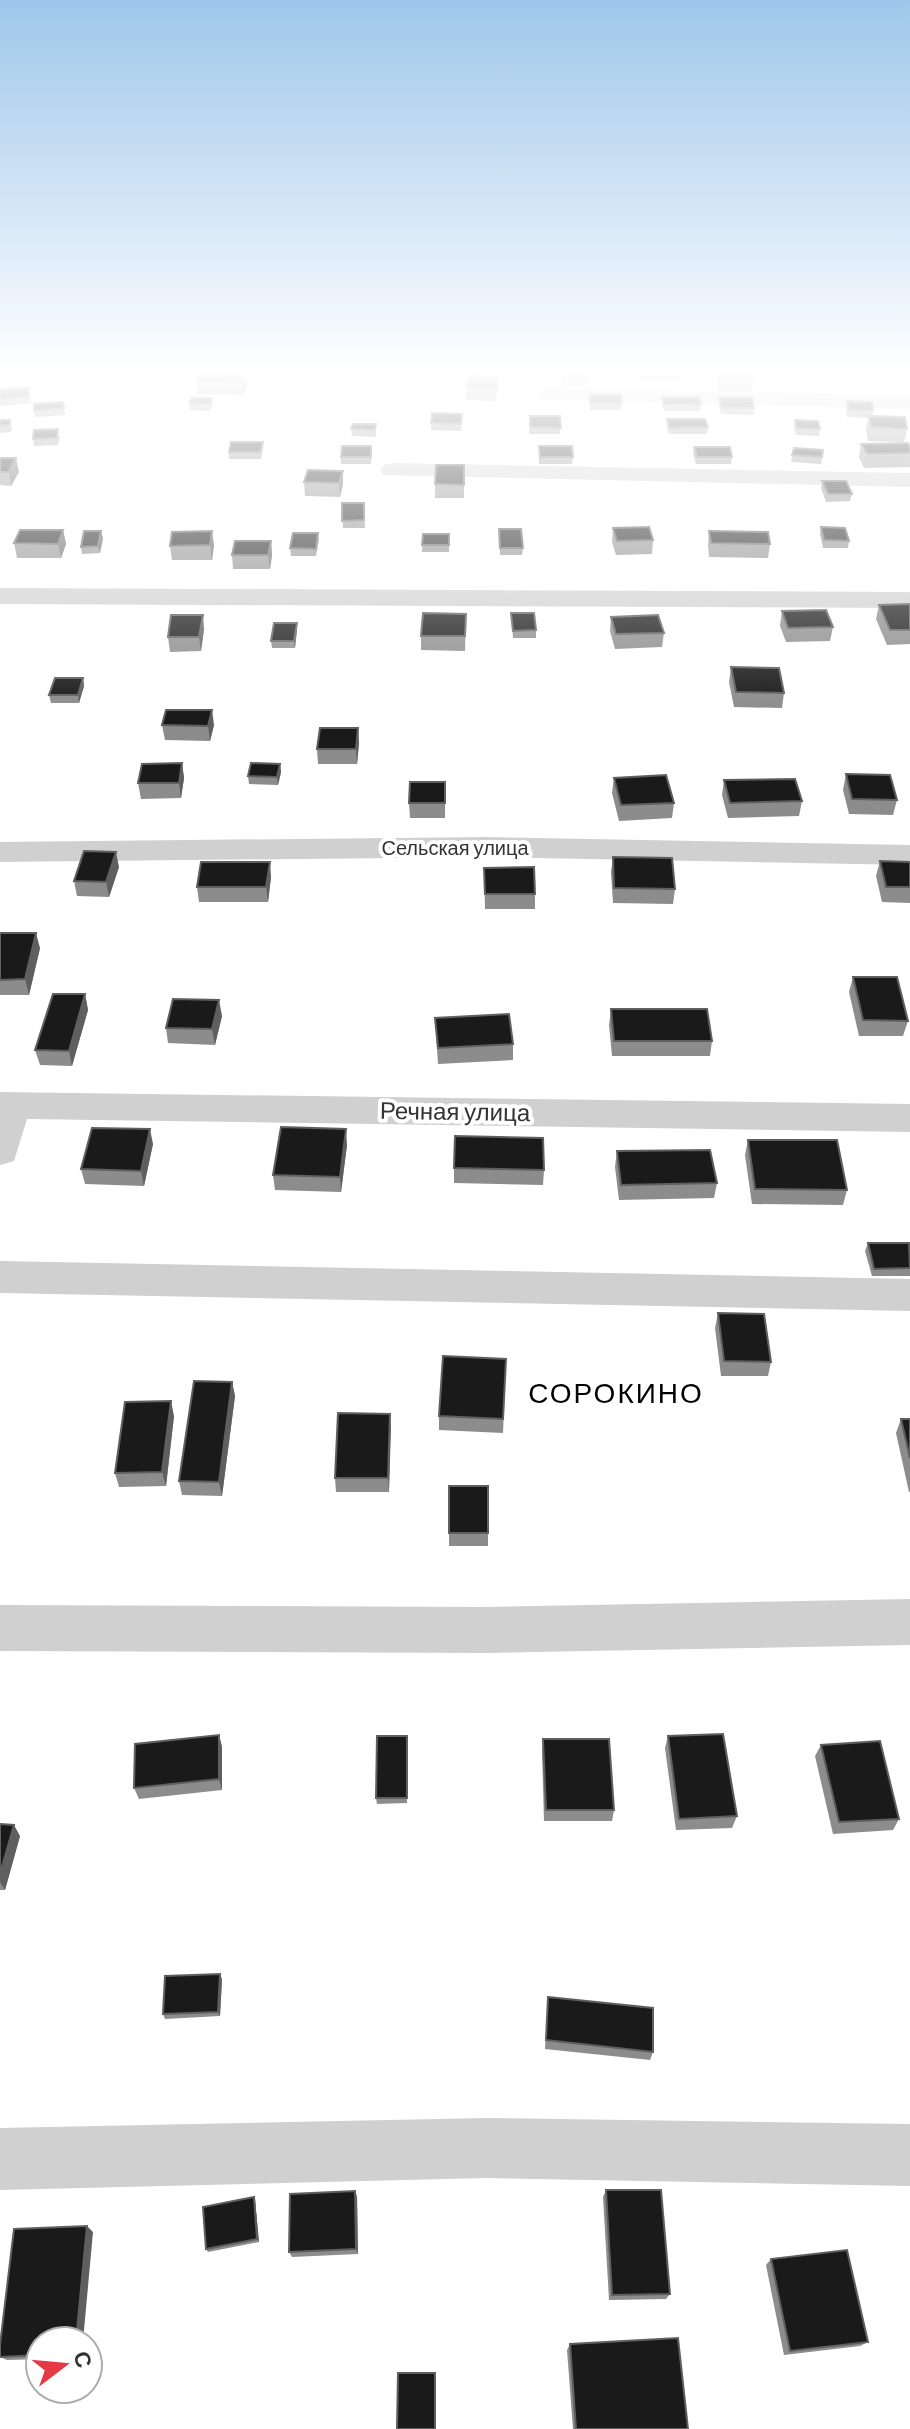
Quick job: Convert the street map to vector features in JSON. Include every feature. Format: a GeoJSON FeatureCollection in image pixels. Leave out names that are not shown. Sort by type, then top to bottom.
{"type":"FeatureCollection","features":[{"type":"Feature","properties":{"kind":"street"},"geometry":{"type":"LineString","coordinates":[[0,596],[910,600]]}},
{"type":"Feature","properties":{"kind":"street","name":"Сельская улица"},"geometry":{"type":"LineString","coordinates":[[0,852],[487,847],[910,855]]}},
{"type":"Feature","properties":{"kind":"street"},"geometry":{"type":"LineString","coordinates":[[0,1151],[6,1105]]}},
{"type":"Feature","properties":{"kind":"street","name":"Речная улица"},"geometry":{"type":"LineString","coordinates":[[6,1105],[910,1118]]}},
{"type":"Feature","properties":{"kind":"street"},"geometry":{"type":"LineString","coordinates":[[0,1277],[910,1295]]}},
{"type":"Feature","properties":{"kind":"street"},"geometry":{"type":"LineString","coordinates":[[0,1628],[486,1630],[910,1622]]}},
{"type":"Feature","properties":{"kind":"street"},"geometry":{"type":"LineString","coordinates":[[0,2159],[486,2148],[910,2155]]}},
{"type":"Feature","properties":{"kind":"building"},"geometry":{"type":"Polygon","coordinates":[[[825,487],[849,487],[852,494],[828,494],[825,487]]]}},
{"type":"Feature","properties":{"kind":"building"},"geometry":{"type":"Polygon","coordinates":[[[342,503],[364,503],[364,520],[342,521],[342,503]]]}},
{"type":"Feature","properties":{"kind":"building"},"geometry":{"type":"Polygon","coordinates":[[[649,527],[653,540],[617,541],[613,528],[649,527]]]}},
{"type":"Feature","properties":{"kind":"building"},"geometry":{"type":"Polygon","coordinates":[[[821,527],[845,528],[849,541],[824,540],[821,527]]]}},
{"type":"Feature","properties":{"kind":"building"},"geometry":{"type":"Polygon","coordinates":[[[499,529],[521,529],[523,548],[500,548],[499,529]]]}},
{"type":"Feature","properties":{"kind":"building"},"geometry":{"type":"Polygon","coordinates":[[[20,530],[63,530],[58,544],[14,543],[20,530]]]}},
{"type":"Feature","properties":{"kind":"building"},"geometry":{"type":"Polygon","coordinates":[[[84,531],[101,531],[98,546],[81,547],[84,531]]]}},
{"type":"Feature","properties":{"kind":"building"},"geometry":{"type":"Polygon","coordinates":[[[212,531],[210,545],[170,546],[172,532],[212,531]]]}},
{"type":"Feature","properties":{"kind":"building"},"geometry":{"type":"Polygon","coordinates":[[[709,531],[768,532],[770,544],[711,543],[709,531]]]}},
{"type":"Feature","properties":{"kind":"building"},"geometry":{"type":"Polygon","coordinates":[[[293,533],[318,533],[316,549],[290,548],[293,533]]]}},
{"type":"Feature","properties":{"kind":"building"},"geometry":{"type":"Polygon","coordinates":[[[423,534],[449,534],[449,545],[422,545],[423,534]]]}},
{"type":"Feature","properties":{"kind":"building"},"geometry":{"type":"Polygon","coordinates":[[[235,541],[271,541],[268,555],[232,555],[235,541]]]}},
{"type":"Feature","properties":{"kind":"building"},"geometry":{"type":"Polygon","coordinates":[[[910,604],[910,630],[890,630],[879,605],[910,604]]]}},
{"type":"Feature","properties":{"kind":"building"},"geometry":{"type":"Polygon","coordinates":[[[826,610],[833,627],[788,628],[782,611],[826,610]]]}},
{"type":"Feature","properties":{"kind":"building"},"geometry":{"type":"Polygon","coordinates":[[[423,613],[466,614],[465,636],[421,636],[423,613]]]}},
{"type":"Feature","properties":{"kind":"building"},"geometry":{"type":"Polygon","coordinates":[[[511,613],[534,613],[536,630],[513,631],[511,613]]]}},
{"type":"Feature","properties":{"kind":"building"},"geometry":{"type":"Polygon","coordinates":[[[171,615],[203,615],[199,637],[168,637],[171,615]]]}},
{"type":"Feature","properties":{"kind":"building"},"geometry":{"type":"Polygon","coordinates":[[[658,615],[664,633],[616,634],[611,617],[658,615]]]}},
{"type":"Feature","properties":{"kind":"building"},"geometry":{"type":"Polygon","coordinates":[[[274,623],[297,623],[294,641],[271,641],[274,623]]]}},
{"type":"Feature","properties":{"kind":"building"},"geometry":{"type":"Polygon","coordinates":[[[731,667],[779,668],[784,693],[736,692],[731,667]]]}},
{"type":"Feature","properties":{"kind":"building"},"geometry":{"type":"Polygon","coordinates":[[[55,678],[83,678],[78,695],[49,695],[55,678]]]}},
{"type":"Feature","properties":{"kind":"building"},"geometry":{"type":"Polygon","coordinates":[[[166,710],[212,710],[208,726],[162,725],[166,710]]]}},
{"type":"Feature","properties":{"kind":"building"},"geometry":{"type":"Polygon","coordinates":[[[320,728],[358,728],[356,749],[317,749],[320,728]]]}},
{"type":"Feature","properties":{"kind":"building"},"geometry":{"type":"Polygon","coordinates":[[[182,763],[179,783],[138,783],[142,764],[182,763]]]}},
{"type":"Feature","properties":{"kind":"building"},"geometry":{"type":"Polygon","coordinates":[[[251,763],[280,764],[277,777],[248,776],[251,763]]]}},
{"type":"Feature","properties":{"kind":"building"},"geometry":{"type":"Polygon","coordinates":[[[846,774],[890,775],[897,800],[852,799],[846,774]]]}},
{"type":"Feature","properties":{"kind":"building"},"geometry":{"type":"Polygon","coordinates":[[[666,775],[674,803],[621,805],[614,778],[666,775]]]}},
{"type":"Feature","properties":{"kind":"building"},"geometry":{"type":"Polygon","coordinates":[[[795,779],[802,801],[730,803],[724,780],[795,779]]]}},
{"type":"Feature","properties":{"kind":"building"},"geometry":{"type":"Polygon","coordinates":[[[410,782],[445,782],[445,803],[409,803],[410,782]]]}},
{"type":"Feature","properties":{"kind":"building"},"geometry":{"type":"Polygon","coordinates":[[[84,851],[116,852],[106,882],[74,881],[84,851]]]}},
{"type":"Feature","properties":{"kind":"building"},"geometry":{"type":"Polygon","coordinates":[[[613,857],[672,858],[675,889],[614,888],[613,857]]]}},
{"type":"Feature","properties":{"kind":"building"},"geometry":{"type":"Polygon","coordinates":[[[880,861],[910,862],[910,887],[886,887],[880,861]]]}},
{"type":"Feature","properties":{"kind":"building"},"geometry":{"type":"Polygon","coordinates":[[[201,862],[270,862],[266,887],[197,887],[201,862]]]}},
{"type":"Feature","properties":{"kind":"building"},"geometry":{"type":"Polygon","coordinates":[[[534,867],[535,894],[485,894],[484,868],[534,867]]]}},
{"type":"Feature","properties":{"kind":"building"},"geometry":{"type":"Polygon","coordinates":[[[0,933],[36,933],[25,979],[0,980],[0,933]]]}},
{"type":"Feature","properties":{"kind":"building"},"geometry":{"type":"Polygon","coordinates":[[[853,977],[897,977],[908,1021],[863,1020],[853,977]]]}},
{"type":"Feature","properties":{"kind":"building"},"geometry":{"type":"Polygon","coordinates":[[[53,994],[85,994],[69,1051],[35,1050],[53,994]]]}},
{"type":"Feature","properties":{"kind":"building"},"geometry":{"type":"Polygon","coordinates":[[[173,999],[219,1000],[212,1029],[166,1028],[173,999]]]}},
{"type":"Feature","properties":{"kind":"building"},"geometry":{"type":"Polygon","coordinates":[[[611,1009],[707,1009],[712,1041],[614,1041],[611,1009]]]}},
{"type":"Feature","properties":{"kind":"building"},"geometry":{"type":"Polygon","coordinates":[[[509,1014],[513,1044],[438,1048],[435,1018],[509,1014]]]}},
{"type":"Feature","properties":{"kind":"building"},"geometry":{"type":"Polygon","coordinates":[[[281,1127],[346,1129],[340,1177],[273,1175],[281,1127]]]}},
{"type":"Feature","properties":{"kind":"building"},"geometry":{"type":"Polygon","coordinates":[[[92,1128],[150,1129],[141,1171],[81,1169],[92,1128]]]}},
{"type":"Feature","properties":{"kind":"building"},"geometry":{"type":"Polygon","coordinates":[[[455,1136],[543,1138],[544,1170],[454,1168],[455,1136]]]}},
{"type":"Feature","properties":{"kind":"building"},"geometry":{"type":"Polygon","coordinates":[[[748,1140],[837,1140],[847,1190],[755,1189],[748,1140]]]}},
{"type":"Feature","properties":{"kind":"building"},"geometry":{"type":"Polygon","coordinates":[[[710,1150],[717,1183],[621,1185],[617,1151],[710,1150]]]}},
{"type":"Feature","properties":{"kind":"building"},"geometry":{"type":"Polygon","coordinates":[[[868,1243],[909,1243],[910,1268],[874,1269],[868,1243]]]}},
{"type":"Feature","properties":{"kind":"building"},"geometry":{"type":"Polygon","coordinates":[[[718,1313],[764,1314],[771,1362],[724,1361],[718,1313]]]}},
{"type":"Feature","properties":{"kind":"building"},"geometry":{"type":"Polygon","coordinates":[[[443,1356],[506,1359],[503,1419],[439,1416],[443,1356]]]}},
{"type":"Feature","properties":{"kind":"building"},"geometry":{"type":"Polygon","coordinates":[[[194,1381],[232,1382],[219,1482],[179,1481],[194,1381]]]}},
{"type":"Feature","properties":{"kind":"building"},"geometry":{"type":"Polygon","coordinates":[[[171,1401],[162,1472],[115,1473],[125,1402],[171,1401]]]}},
{"type":"Feature","properties":{"kind":"building"},"geometry":{"type":"Polygon","coordinates":[[[338,1413],[390,1414],[388,1478],[335,1478],[338,1413]]]}},
{"type":"Feature","properties":{"kind":"building"},"geometry":{"type":"Polygon","coordinates":[[[901,1419],[910,1419],[910,1458],[901,1419]]]}},
{"type":"Feature","properties":{"kind":"building"},"geometry":{"type":"Polygon","coordinates":[[[449,1486],[488,1486],[488,1533],[449,1533],[449,1486]]]}},
{"type":"Feature","properties":{"kind":"building"},"geometry":{"type":"Polygon","coordinates":[[[723,1734],[737,1816],[679,1819],[668,1736],[723,1734]]]}},
{"type":"Feature","properties":{"kind":"building"},"geometry":{"type":"Polygon","coordinates":[[[219,1735],[219,1779],[134,1788],[135,1744],[219,1735]]]}},
{"type":"Feature","properties":{"kind":"building"},"geometry":{"type":"Polygon","coordinates":[[[377,1736],[407,1736],[407,1798],[376,1798],[377,1736]]]}},
{"type":"Feature","properties":{"kind":"building"},"geometry":{"type":"Polygon","coordinates":[[[543,1739],[609,1739],[614,1810],[546,1810],[543,1739]]]}},
{"type":"Feature","properties":{"kind":"building"},"geometry":{"type":"Polygon","coordinates":[[[880,1741],[899,1819],[839,1822],[821,1745],[880,1741]]]}},
{"type":"Feature","properties":{"kind":"building"},"geometry":{"type":"Polygon","coordinates":[[[0,1824],[14,1825],[0,1874],[0,1824]]]}},
{"type":"Feature","properties":{"kind":"building"},"geometry":{"type":"Polygon","coordinates":[[[220,1974],[218,2012],[163,2014],[165,1976],[220,1974]]]}},
{"type":"Feature","properties":{"kind":"building"},"geometry":{"type":"Polygon","coordinates":[[[548,1997],[653,2008],[653,2052],[546,2040],[548,1997]]]}},
{"type":"Feature","properties":{"kind":"building"},"geometry":{"type":"Polygon","coordinates":[[[606,2190],[661,2190],[670,2294],[612,2295],[606,2190]]]}},
{"type":"Feature","properties":{"kind":"building"},"geometry":{"type":"Polygon","coordinates":[[[355,2191],[356,2249],[289,2252],[290,2194],[355,2191]]]}},
{"type":"Feature","properties":{"kind":"building"},"geometry":{"type":"Polygon","coordinates":[[[254,2197],[257,2239],[206,2249],[203,2207],[254,2197]]]}},
{"type":"Feature","properties":{"kind":"building"},"geometry":{"type":"Polygon","coordinates":[[[87,2226],[78,2325],[24,2325],[24,2356],[0,2357],[0,2345],[14,2229],[87,2226]]]}},
{"type":"Feature","properties":{"kind":"building"},"geometry":{"type":"Polygon","coordinates":[[[847,2250],[868,2342],[790,2351],[771,2259],[847,2250]]]}},
{"type":"Feature","properties":{"kind":"building"},"geometry":{"type":"Polygon","coordinates":[[[678,2338],[688,2429],[576,2429],[570,2344],[678,2338]]]}},
{"type":"Feature","properties":{"kind":"building"},"geometry":{"type":"Polygon","coordinates":[[[398,2373],[435,2373],[435,2429],[397,2429],[398,2373]]]}},
{"type":"Feature","properties":{"kind":"district","name":"СОРОКИНО"},"geometry":{"type":"Point","coordinates":[616,1393]}}]}
